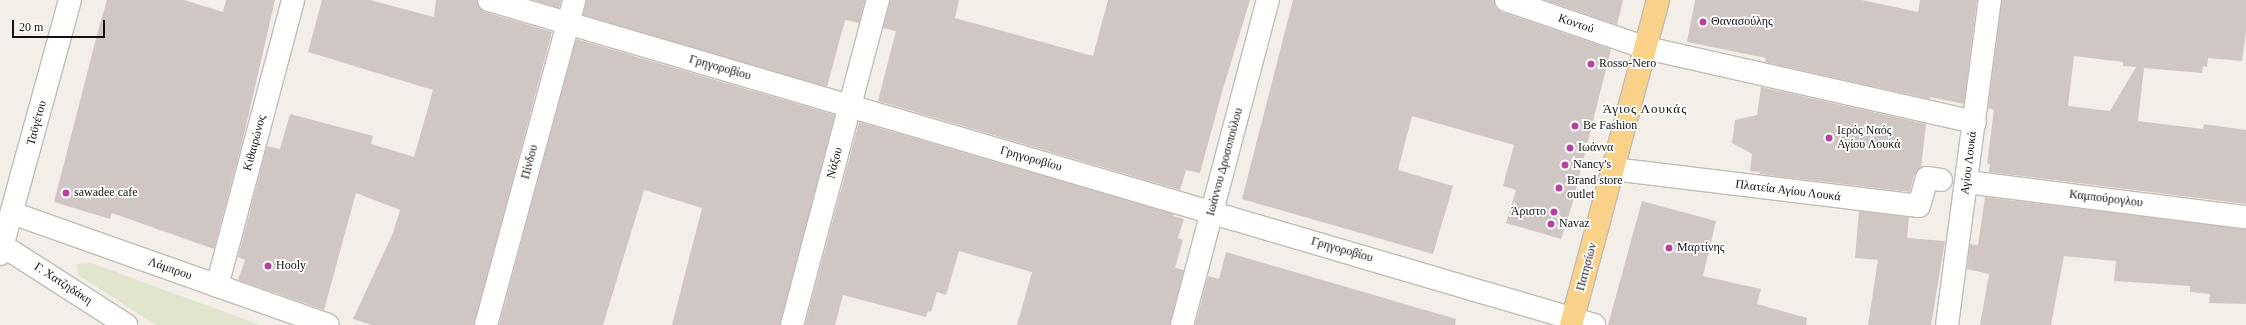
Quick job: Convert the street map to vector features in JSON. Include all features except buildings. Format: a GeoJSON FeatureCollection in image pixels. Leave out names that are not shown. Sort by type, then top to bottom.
{"type":"FeatureCollection","features":[{"type":"Feature","properties":{"kind":"main road","name":"Πατησίων"},"geometry":{"type":"LineString","coordinates":[[1572,322],[1658,0]]}},
{"type":"Feature","properties":{"kind":"street","name":"Ταϋγέτου"},"geometry":{"type":"LineString","coordinates":[[1,248],[12,213],[70,0]]}},
{"type":"Feature","properties":{"kind":"street","name":"Κιθαιρώνος"},"geometry":{"type":"LineString","coordinates":[[217,286],[293,0]]}},
{"type":"Feature","properties":{"kind":"street","name":"Γρηγοροβίου"},"geometry":{"type":"LineString","coordinates":[[489,0],[1212,212],[1572,322],[1594,325]]}},
{"type":"Feature","properties":{"kind":"street","name":"Πίνδου"},"geometry":{"type":"LineString","coordinates":[[486,325],[574,0]]}},
{"type":"Feature","properties":{"kind":"street","name":"Νάξου"},"geometry":{"type":"LineString","coordinates":[[792,325],[878,0]]}},
{"type":"Feature","properties":{"kind":"street","name":"Ιωάννου Δροσοπούλου"},"geometry":{"type":"LineString","coordinates":[[1182,325],[1268,0]]}},
{"type":"Feature","properties":{"kind":"street","name":"Κοντού"},"geometry":{"type":"LineString","coordinates":[[1506,0],[1646,48]]}},
{"type":"Feature","properties":{"kind":"street","name":"Αγίου Λουκά"},"geometry":{"type":"LineString","coordinates":[[1948,325],[1990,0]]}},
{"type":"Feature","properties":{"kind":"street"},"geometry":{"type":"LineString","coordinates":[[1646,48],[1975,122]]}},
{"type":"Feature","properties":{"kind":"street","name":"Πλατεία Αγίου Λουκά"},"geometry":{"type":"LineString","coordinates":[[1613,170],[1919,206],[1927,178],[1941,180]]}},
{"type":"Feature","properties":{"kind":"street","name":"Καμπούρογλου"},"geometry":{"type":"LineString","coordinates":[[1967,182],[2246,217]]}},
{"type":"Feature","properties":{"kind":"street","name":"Λάμπρου"},"geometry":{"type":"LineString","coordinates":[[12,213],[328,325]]}},
{"type":"Feature","properties":{"kind":"street","name":"Γ. Χατζηδάκη"},"geometry":{"type":"LineString","coordinates":[[1,248],[126,325]]}},
{"type":"Feature","properties":{"kind":"green space"},"geometry":{"type":"Polygon","coordinates":[[[91,263],[260,325],[156,325],[78,275],[77,264],[91,263]]]}},
{"type":"Feature","properties":{"kind":"place","name":"Θανασούλης"},"geometry":{"type":"Point","coordinates":[1703,22]}},
{"type":"Feature","properties":{"kind":"place","name":"Rosso-Nero"},"geometry":{"type":"Point","coordinates":[1591,64]}},
{"type":"Feature","properties":{"kind":"place","name":"Be Fashion"},"geometry":{"type":"Point","coordinates":[1575,126]}},
{"type":"Feature","properties":{"kind":"place","name":"Ιερός Ναός Αγίου Λουκά"},"geometry":{"type":"Point","coordinates":[1829,138]}},
{"type":"Feature","properties":{"kind":"place","name":"Ιωάννα"},"geometry":{"type":"Point","coordinates":[1570,148]}},
{"type":"Feature","properties":{"kind":"place","name":"Nancy's"},"geometry":{"type":"Point","coordinates":[1565,165]}},
{"type":"Feature","properties":{"kind":"place","name":"Brand store outlet"},"geometry":{"type":"Point","coordinates":[1559,188]}},
{"type":"Feature","properties":{"kind":"place","name":"sawadee cafe"},"geometry":{"type":"Point","coordinates":[66,193]}},
{"type":"Feature","properties":{"kind":"place","name":"Άριστο"},"geometry":{"type":"Point","coordinates":[1554,212]}},
{"type":"Feature","properties":{"kind":"place","name":"Navaz"},"geometry":{"type":"Point","coordinates":[1551,224]}},
{"type":"Feature","properties":{"kind":"place","name":"Μαρτίνης"},"geometry":{"type":"Point","coordinates":[1669,248]}},
{"type":"Feature","properties":{"kind":"place","name":"Hooly"},"geometry":{"type":"Point","coordinates":[268,266]}},
{"type":"Feature","properties":{"kind":"district","name":"Άγιος Λουκάς"},"geometry":{"type":"Point","coordinates":[1645,109]}}]}
